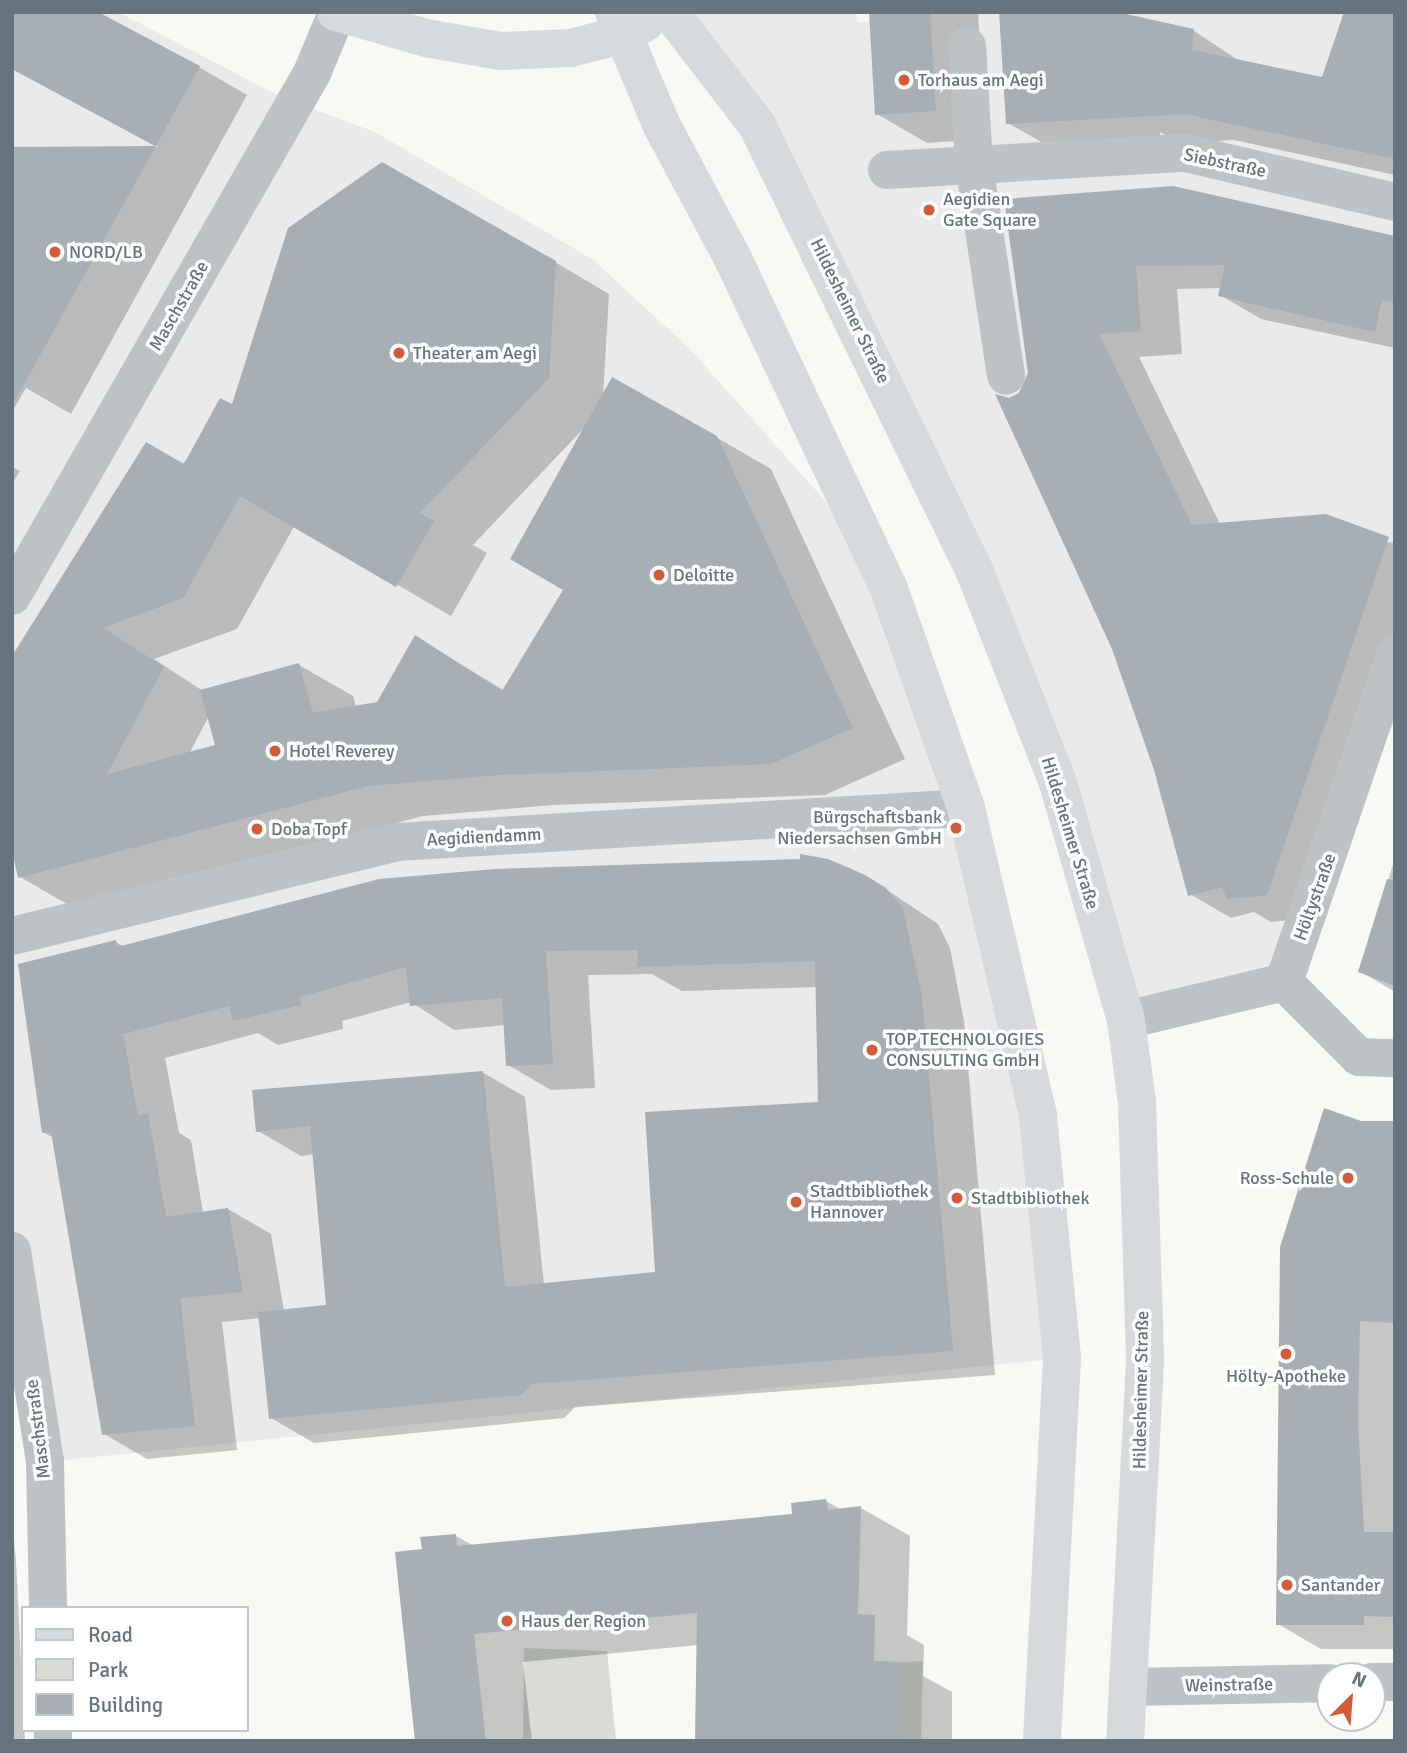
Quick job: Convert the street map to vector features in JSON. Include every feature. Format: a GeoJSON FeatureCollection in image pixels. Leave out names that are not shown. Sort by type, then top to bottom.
{"type":"FeatureCollection","features":[{"type":"Feature","properties":{"kind":"main road"},"geometry":{"type":"LineString","coordinates":[[337,13],[426,38],[500,51],[569,48],[618,23],[657,12]]}},
{"type":"Feature","properties":{"kind":"main road","name":"Hildesheimer Straße"},"geometry":{"type":"LineString","coordinates":[[670,12],[757,125],[824,254],[975,572],[1058,783],[1126,1020],[1136,1102],[1145,1362],[1125,1741]]}},
{"type":"Feature","properties":{"kind":"main road"},"geometry":{"type":"LineString","coordinates":[[618,23],[661,124],[734,261],[889,589],[967,808],[1038,1116],[1062,1358],[1042,1741]]}},
{"type":"Feature","properties":{"kind":"street","name":"Maschstraße"},"geometry":{"type":"LineString","coordinates":[[12,596],[312,73],[337,13]]}},
{"type":"Feature","properties":{"kind":"street"},"geometry":{"type":"LineString","coordinates":[[966,30],[993,163],[1006,376]]}},
{"type":"Feature","properties":{"kind":"street","name":"Siebstraße"},"geometry":{"type":"LineString","coordinates":[[887,170],[1123,154],[1186,153],[1395,202]]}},
{"type":"Feature","properties":{"kind":"street","name":"Höltystraße"},"geometry":{"type":"LineString","coordinates":[[1284,982],[1395,656]]}},
{"type":"Feature","properties":{"kind":"street","name":"Aegidiendamm"},"geometry":{"type":"LineString","coordinates":[[12,936],[397,842],[967,808]]}},
{"type":"Feature","properties":{"kind":"street"},"geometry":{"type":"LineString","coordinates":[[1126,1020],[1284,982],[1359,1057],[1395,1058]]}},
{"type":"Feature","properties":{"kind":"street","name":"Maschstraße"},"geometry":{"type":"LineString","coordinates":[[12,1251],[45,1462],[48,1606]]}},
{"type":"Feature","properties":{"kind":"street","name":"Weinstraße"},"geometry":{"type":"LineString","coordinates":[[1129,1687],[1316,1683]]}},
{"type":"Feature","properties":{"kind":"shaded area"},"geometry":{"type":"Polygon","coordinates":[[[12,12],[118,12],[283,98],[375,132],[592,259],[690,349],[867,548],[966,808],[1062,1358],[45,1462],[12,1251],[12,12]]]}},
{"type":"Feature","properties":{"kind":"shaded area"},"geometry":{"type":"Polygon","coordinates":[[[676,12],[856,12],[857,22],[900,21],[900,12],[1395,12],[1395,720],[1283,982],[1129,1018],[978,573],[676,12]]]}},
{"type":"Feature","properties":{"kind":"green space"},"geometry":{"type":"Polygon","coordinates":[[[524,1648],[607,1651],[616,1741],[523,1741],[524,1648]]]}},
{"type":"Feature","properties":{"kind":"green space"},"geometry":{"type":"Polygon","coordinates":[[[923,1661],[921,1741],[903,1741],[903,1662],[923,1661]]]}},
{"type":"Feature","properties":{"kind":"building","name":"NORD/LB"},"geometry":{"type":"Polygon","coordinates":[[[12,12],[98,12],[200,66],[12,406],[12,147],[155,146],[12,69],[12,12]]]}},
{"type":"Feature","properties":{"kind":"building","name":"Torhaus am Aegi"},"geometry":{"type":"Polygon","coordinates":[[[869,12],[930,12],[936,111],[875,115],[869,12]]]}},
{"type":"Feature","properties":{"kind":"building"},"geometry":{"type":"Polygon","coordinates":[[[999,12],[1117,12],[1194,29],[1192,50],[1322,77],[1344,12],[1395,12],[1395,159],[1185,114],[1006,124],[999,12]]]}},
{"type":"Feature","properties":{"kind":"building"},"geometry":{"type":"Polygon","coordinates":[[[382,162],[556,261],[549,378],[420,513],[434,521],[396,587],[240,496],[183,598],[103,628],[164,667],[107,774],[215,745],[200,690],[299,663],[313,713],[377,702],[415,635],[502,691],[563,590],[510,559],[612,377],[717,436],[853,728],[771,764],[499,775],[368,786],[18,878],[12,850],[12,656],[146,442],[184,464],[220,398],[232,404],[288,228],[382,162]]]}},
{"type":"Feature","properties":{"kind":"building"},"geometry":{"type":"Polygon","coordinates":[[[1173,186],[1395,236],[1395,303],[1382,300],[1375,332],[1218,296],[1225,265],[1136,266],[1141,331],[1099,334],[1192,525],[1326,514],[1389,537],[1267,895],[1227,899],[1222,887],[1188,896],[1154,770],[1112,649],[995,394],[1009,398],[1019,393],[1028,373],[1004,199],[1173,186]]]}},
{"type":"Feature","properties":{"kind":"building"},"geometry":{"type":"Polygon","coordinates":[[[800,854],[828,859],[865,875],[886,888],[903,908],[922,996],[953,1351],[532,1384],[521,1395],[269,1419],[258,1312],[326,1305],[310,1126],[256,1132],[252,1090],[483,1071],[505,1287],[655,1272],[645,1112],[818,1102],[815,961],[637,967],[638,950],[546,951],[553,1064],[506,1066],[502,998],[410,1006],[406,967],[300,997],[301,1005],[233,1021],[229,1006],[123,1034],[138,1116],[148,1113],[166,1217],[228,1208],[243,1292],[180,1298],[195,1426],[102,1435],[51,1132],[42,1133],[18,964],[116,940],[117,947],[379,879],[495,869],[800,859],[800,854]]]}},
{"type":"Feature","properties":{"kind":"building"},"geometry":{"type":"Polygon","coordinates":[[[1387,879],[1395,880],[1395,986],[1358,972],[1387,879]]]}},
{"type":"Feature","properties":{"kind":"building"},"geometry":{"type":"Polygon","coordinates":[[[1324,1108],[1361,1121],[1395,1121],[1395,1323],[1360,1321],[1358,1421],[1364,1532],[1395,1532],[1395,1617],[1364,1616],[1364,1625],[1276,1625],[1280,1247],[1324,1108]]]}},
{"type":"Feature","properties":{"kind":"building","name":"Haus der Region"},"geometry":{"type":"Polygon","coordinates":[[[826,1499],[828,1510],[861,1506],[858,1614],[875,1615],[874,1661],[903,1662],[903,1741],[695,1741],[697,1613],[474,1634],[486,1741],[415,1741],[395,1552],[422,1549],[420,1537],[456,1534],[457,1546],[792,1514],[791,1503],[826,1499]]]}},
{"type":"Feature","properties":{"kind":"place","name":"Torhaus am Aegi"},"geometry":{"type":"Point","coordinates":[904,80]}},
{"type":"Feature","properties":{"kind":"place","name":"Aegidien Gate Square"},"geometry":{"type":"Point","coordinates":[929,210]}},
{"type":"Feature","properties":{"kind":"place","name":"NORD/LB"},"geometry":{"type":"Point","coordinates":[55,252]}},
{"type":"Feature","properties":{"kind":"place","name":"Theater am Aegi"},"geometry":{"type":"Point","coordinates":[399,353]}},
{"type":"Feature","properties":{"kind":"place","name":"Deloitte"},"geometry":{"type":"Point","coordinates":[659,575]}},
{"type":"Feature","properties":{"kind":"place","name":"Hotel Reverey"},"geometry":{"type":"Point","coordinates":[275,751]}},
{"type":"Feature","properties":{"kind":"place","name":"Bürgschaftsbank Niedersachsen GmbH"},"geometry":{"type":"Point","coordinates":[956,828]}},
{"type":"Feature","properties":{"kind":"place","name":"Doba Topf"},"geometry":{"type":"Point","coordinates":[257,829]}},
{"type":"Feature","properties":{"kind":"place","name":"TOP TECHNOLOGIES CONSULTING GmbH"},"geometry":{"type":"Point","coordinates":[872,1050]}},
{"type":"Feature","properties":{"kind":"place","name":"Ross-Schule"},"geometry":{"type":"Point","coordinates":[1348,1178]}},
{"type":"Feature","properties":{"kind":"place","name":"Stadtbibliothek"},"geometry":{"type":"Point","coordinates":[957,1198]}},
{"type":"Feature","properties":{"kind":"place","name":"Stadtbibliothek Hannover"},"geometry":{"type":"Point","coordinates":[796,1202]}},
{"type":"Feature","properties":{"kind":"place","name":"Hölty-Apotheke"},"geometry":{"type":"Point","coordinates":[1286,1354]}},
{"type":"Feature","properties":{"kind":"place","name":"Santander"},"geometry":{"type":"Point","coordinates":[1287,1585]}},
{"type":"Feature","properties":{"kind":"place","name":"Haus der Region"},"geometry":{"type":"Point","coordinates":[507,1621]}}]}
